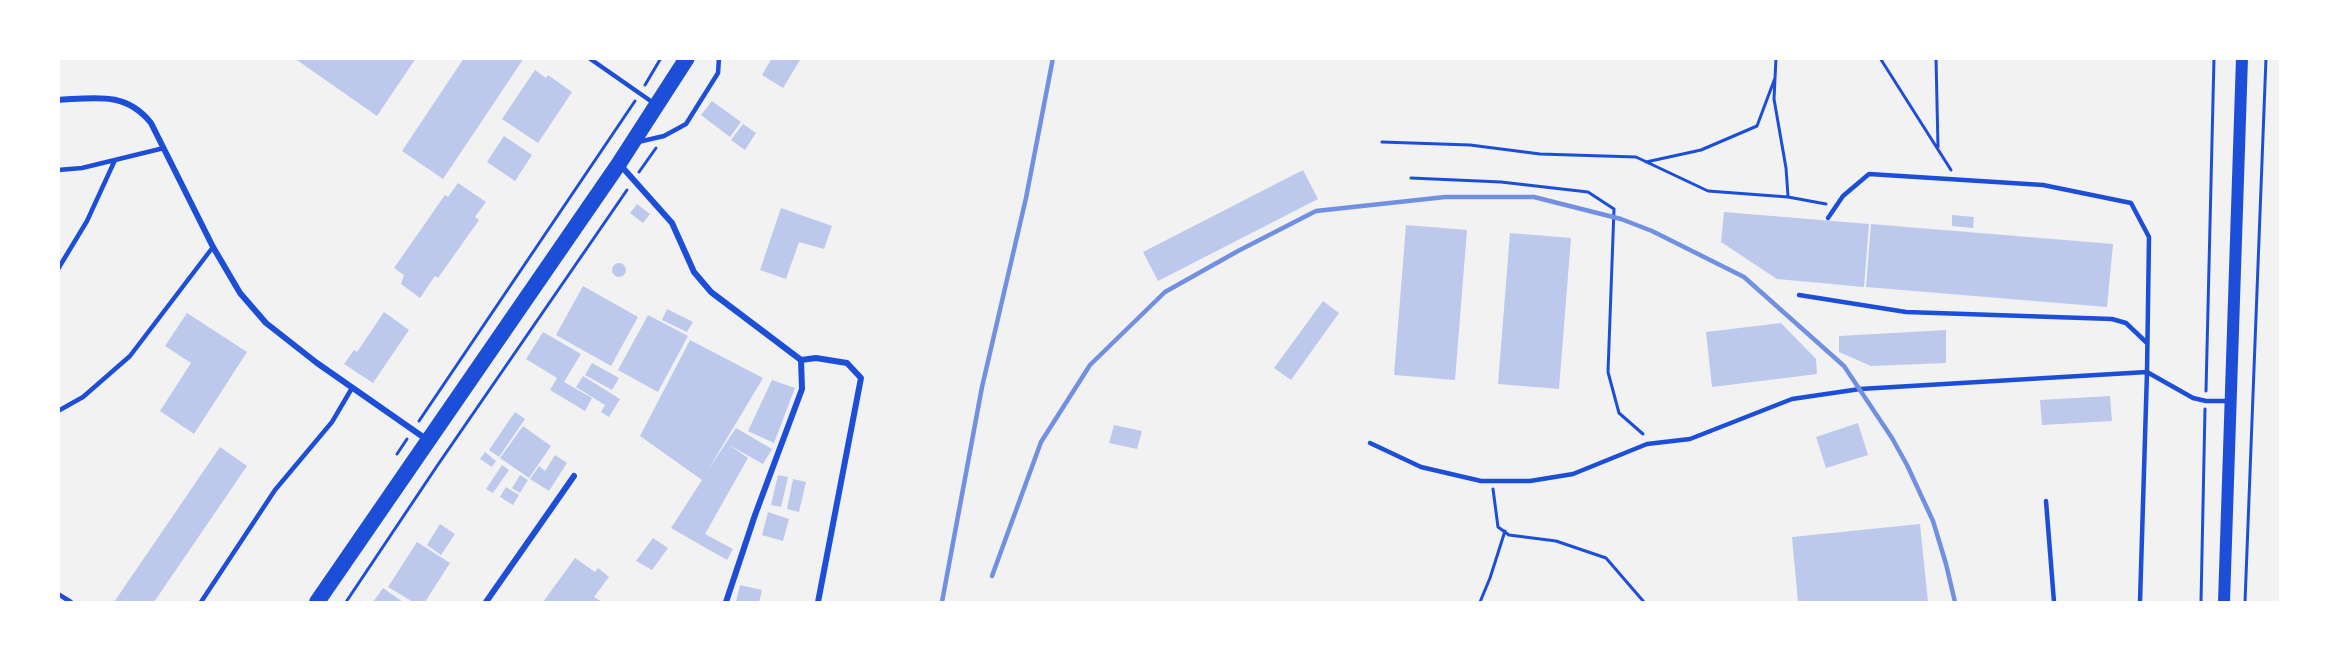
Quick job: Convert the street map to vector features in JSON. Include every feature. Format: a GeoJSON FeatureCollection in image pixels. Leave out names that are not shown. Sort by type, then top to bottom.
{"type":"FeatureCollection","features":[{"type":"Feature","properties":{"kind":"highway"},"geometry":{"type":"LineString","coordinates":[[317,603],[633,143],[687,58]]}},
{"type":"Feature","properties":{"kind":"main road"},"geometry":{"type":"LineString","coordinates":[[2224,603],[2242,58]]}},
{"type":"Feature","properties":{"kind":"street"},"geometry":{"type":"LineString","coordinates":[[58,100],[107,98],[132,105],[142,112],[151,123],[213,247],[240,293],[266,324],[428,441]]}},
{"type":"Feature","properties":{"kind":"street"},"geometry":{"type":"LineString","coordinates":[[618,165],[672,223],[694,272],[711,292],[801,360],[816,358],[847,363],[861,378],[818,603]]}},
{"type":"Feature","properties":{"kind":"street"},"geometry":{"type":"LineString","coordinates":[[726,603],[802,389],[801,360]]}},
{"type":"Feature","properties":{"kind":"street"},"geometry":{"type":"LineString","coordinates":[[486,603],[574,476]]}},
{"type":"Feature","properties":{"kind":"lane"},"geometry":{"type":"LineString","coordinates":[[589,58],[657,106]]}},
{"type":"Feature","properties":{"kind":"lane"},"geometry":{"type":"LineString","coordinates":[[633,143],[664,136],[686,124],[718,73],[719,58]]}},
{"type":"Feature","properties":{"kind":"lane"},"geometry":{"type":"LineString","coordinates":[[58,170],[82,168],[164,148]]}},
{"type":"Feature","properties":{"kind":"lane"},"geometry":{"type":"LineString","coordinates":[[58,269],[87,221],[116,160]]}},
{"type":"Feature","properties":{"kind":"lane"},"geometry":{"type":"LineString","coordinates":[[1828,218],[1843,196],[1869,174],[2043,185],[2131,202],[2149,237],[2140,603]]}},
{"type":"Feature","properties":{"kind":"lane"},"geometry":{"type":"LineString","coordinates":[[58,411],[83,397],[130,356],[213,247]]}},
{"type":"Feature","properties":{"kind":"lane"},"geometry":{"type":"LineString","coordinates":[[1799,295],[1906,312],[2112,319],[2126,323],[2147,343]]}},
{"type":"Feature","properties":{"kind":"lane"},"geometry":{"type":"LineString","coordinates":[[1370,443],[1421,467],[1481,481],[1530,481],[1572,474],[1653,443],[1690,439],[1792,399],[1860,389],[2146,372],[2193,398],[2231,401]]}},
{"type":"Feature","properties":{"kind":"lane"},"geometry":{"type":"LineString","coordinates":[[201,603],[274,490],[332,422],[352,388]]}},
{"type":"Feature","properties":{"kind":"lane"},"geometry":{"type":"LineString","coordinates":[[2046,501],[2054,603]]}},
{"type":"Feature","properties":{"kind":"lane"},"geometry":{"type":"LineString","coordinates":[[58,594],[70,603]]}},
{"type":"Feature","properties":{"kind":"path"},"geometry":{"type":"LineString","coordinates":[[394,459],[661,58]]}},
{"type":"Feature","properties":{"kind":"path"},"geometry":{"type":"LineString","coordinates":[[1776,58],[1774,99],[1786,168],[1788,197]]}},
{"type":"Feature","properties":{"kind":"path"},"geometry":{"type":"LineString","coordinates":[[1880,58],[1957,179]]}},
{"type":"Feature","properties":{"kind":"path"},"geometry":{"type":"LineString","coordinates":[[1936,58],[1938,149]]}},
{"type":"Feature","properties":{"kind":"path"},"geometry":{"type":"LineString","coordinates":[[2201,603],[2214,58]]}},
{"type":"Feature","properties":{"kind":"path"},"geometry":{"type":"LineString","coordinates":[[2245,603],[2266,58]]}},
{"type":"Feature","properties":{"kind":"path"},"geometry":{"type":"LineString","coordinates":[[1646,162],[1701,150],[1757,126],[1775,78]]}},
{"type":"Feature","properties":{"kind":"path"},"geometry":{"type":"LineString","coordinates":[[346,603],[437,466],[664,136]]}},
{"type":"Feature","properties":{"kind":"path"},"geometry":{"type":"LineString","coordinates":[[1382,142],[1470,144],[1540,154],[1636,158],[1708,191],[1788,197],[1836,206]]}},
{"type":"Feature","properties":{"kind":"path"},"geometry":{"type":"LineString","coordinates":[[1411,178],[1501,182],[1588,192],[1614,209],[1608,372],[1619,413],[1653,443]]}},
{"type":"Feature","properties":{"kind":"path"},"geometry":{"type":"LineString","coordinates":[[1492,481],[1498,527],[1509,535],[1556,541],[1606,558],[1644,603]]}},
{"type":"Feature","properties":{"kind":"path"},"geometry":{"type":"LineString","coordinates":[[1480,603],[1505,531]]}},
{"type":"Feature","properties":{"kind":"building"},"geometry":{"type":"Polygon","coordinates":[[[294,58],[416,58],[377,116],[294,58]]]}},
{"type":"Feature","properties":{"kind":"building"},"geometry":{"type":"Polygon","coordinates":[[[464,58],[524,58],[443,179],[402,151],[464,58]]]}},
{"type":"Feature","properties":{"kind":"building"},"geometry":{"type":"Polygon","coordinates":[[[772,58],[800,60],[783,88],[762,75],[772,58]]]}},
{"type":"Feature","properties":{"kind":"building"},"geometry":{"type":"Polygon","coordinates":[[[535,70],[546,78],[548,75],[572,92],[538,143],[502,119],[535,70]]]}},
{"type":"Feature","properties":{"kind":"building"},"geometry":{"type":"Polygon","coordinates":[[[712,101],[741,122],[730,137],[701,115],[712,101]]]}},
{"type":"Feature","properties":{"kind":"building"},"geometry":{"type":"Polygon","coordinates":[[[743,124],[756,133],[745,150],[731,140],[743,124]]]}},
{"type":"Feature","properties":{"kind":"building"},"geometry":{"type":"Polygon","coordinates":[[[504,136],[532,155],[515,181],[487,162],[504,136]]]}},
{"type":"Feature","properties":{"kind":"building"},"geometry":{"type":"Polygon","coordinates":[[[1303,170],[1318,199],[1158,281],[1143,252],[1303,170]]]}},
{"type":"Feature","properties":{"kind":"building"},"geometry":{"type":"Polygon","coordinates":[[[458,183],[486,202],[475,217],[479,220],[438,278],[435,276],[420,298],[401,284],[404,275],[394,268],[445,195],[448,197],[458,183]]]}},
{"type":"Feature","properties":{"kind":"building"},"geometry":{"type":"Polygon","coordinates":[[[637,204],[650,214],[643,223],[630,213],[637,204]]]}},
{"type":"Feature","properties":{"kind":"building"},"geometry":{"type":"Polygon","coordinates":[[[781,208],[832,226],[824,249],[799,242],[786,279],[760,270],[781,208]]]}},
{"type":"Feature","properties":{"kind":"building"},"geometry":{"type":"Polygon","coordinates":[[[1724,212],[1869,224],[1864,287],[1777,279],[1721,242],[1724,212]]]}},
{"type":"Feature","properties":{"kind":"building"},"geometry":{"type":"Polygon","coordinates":[[[1952,215],[1974,217],[1973,228],[1952,226],[1952,215]]]}},
{"type":"Feature","properties":{"kind":"building"},"geometry":{"type":"Polygon","coordinates":[[[1871,224],[2113,244],[2107,307],[1866,287],[1871,224]]]}},
{"type":"Feature","properties":{"kind":"building"},"geometry":{"type":"Polygon","coordinates":[[[1406,225],[1467,230],[1455,380],[1394,375],[1406,225]]]}},
{"type":"Feature","properties":{"kind":"building"},"geometry":{"type":"Polygon","coordinates":[[[1510,233],[1571,238],[1559,389],[1498,384],[1510,233]]]}},
{"type":"Feature","properties":{"kind":"building"},"geometry":{"type":"Polygon","coordinates":[[[616,263],[622,263],[626,270],[622,277],[616,277],[612,273],[612,267],[616,263]]]}},
{"type":"Feature","properties":{"kind":"building"},"geometry":{"type":"Polygon","coordinates":[[[583,286],[638,317],[611,366],[556,335],[583,286]]]}},
{"type":"Feature","properties":{"kind":"building"},"geometry":{"type":"Polygon","coordinates":[[[1323,301],[1339,313],[1291,380],[1274,368],[1323,301]]]}},
{"type":"Feature","properties":{"kind":"building"},"geometry":{"type":"Polygon","coordinates":[[[667,309],[693,322],[687,332],[662,320],[667,309]]]}},
{"type":"Feature","properties":{"kind":"building"},"geometry":{"type":"Polygon","coordinates":[[[384,312],[409,330],[373,383],[344,364],[354,350],[357,352],[384,312]]]}},
{"type":"Feature","properties":{"kind":"building"},"geometry":{"type":"Polygon","coordinates":[[[187,313],[247,352],[194,434],[160,411],[191,363],[165,346],[187,313]]]}},
{"type":"Feature","properties":{"kind":"building"},"geometry":{"type":"Polygon","coordinates":[[[648,315],[688,336],[658,392],[618,370],[648,315]]]}},
{"type":"Feature","properties":{"kind":"building"},"geometry":{"type":"Polygon","coordinates":[[[1781,323],[1816,359],[1817,374],[1712,387],[1706,332],[1781,323]]]}},
{"type":"Feature","properties":{"kind":"building"},"geometry":{"type":"Polygon","coordinates":[[[1946,330],[1946,363],[1871,366],[1839,352],[1839,336],[1946,330]]]}},
{"type":"Feature","properties":{"kind":"building"},"geometry":{"type":"Polygon","coordinates":[[[543,332],[581,354],[564,382],[592,398],[585,411],[550,390],[557,378],[526,359],[543,332]]]}},
{"type":"Feature","properties":{"kind":"building"},"geometry":{"type":"Polygon","coordinates":[[[690,340],[763,378],[708,470],[736,428],[772,449],[763,464],[729,445],[748,458],[705,534],[733,549],[727,560],[671,528],[702,480],[640,436],[690,340]]]}},
{"type":"Feature","properties":{"kind":"building"},"geometry":{"type":"Polygon","coordinates":[[[592,363],[619,378],[612,390],[585,375],[592,363]]]}},
{"type":"Feature","properties":{"kind":"building"},"geometry":{"type":"Polygon","coordinates":[[[583,376],[620,399],[609,417],[601,412],[605,405],[576,387],[583,376]]]}},
{"type":"Feature","properties":{"kind":"building"},"geometry":{"type":"Polygon","coordinates":[[[772,380],[795,388],[774,443],[748,431],[772,380]]]}},
{"type":"Feature","properties":{"kind":"building"},"geometry":{"type":"Polygon","coordinates":[[[2110,396],[2112,421],[2042,425],[2040,400],[2110,396]]]}},
{"type":"Feature","properties":{"kind":"building"},"geometry":{"type":"Polygon","coordinates":[[[515,412],[525,419],[499,457],[489,450],[515,412]]]}},
{"type":"Feature","properties":{"kind":"building"},"geometry":{"type":"Polygon","coordinates":[[[1858,423],[1868,455],[1826,468],[1816,437],[1858,423]]]}},
{"type":"Feature","properties":{"kind":"building"},"geometry":{"type":"Polygon","coordinates":[[[1114,425],[1142,431],[1137,449],[1109,443],[1114,425]]]}},
{"type":"Feature","properties":{"kind":"building"},"geometry":{"type":"Polygon","coordinates":[[[523,426],[551,446],[529,478],[500,458],[523,426]]]}},
{"type":"Feature","properties":{"kind":"building"},"geometry":{"type":"Polygon","coordinates":[[[220,447],[247,466],[154,602],[114,602],[220,447]]]}},
{"type":"Feature","properties":{"kind":"building"},"geometry":{"type":"Polygon","coordinates":[[[485,452],[496,461],[492,467],[480,459],[485,452]]]}},
{"type":"Feature","properties":{"kind":"building"},"geometry":{"type":"Polygon","coordinates":[[[555,455],[567,463],[549,491],[530,479],[539,466],[545,471],[555,455]]]}},
{"type":"Feature","properties":{"kind":"building"},"geometry":{"type":"Polygon","coordinates":[[[502,465],[509,470],[493,493],[486,489],[502,465]]]}},
{"type":"Feature","properties":{"kind":"building"},"geometry":{"type":"Polygon","coordinates":[[[520,475],[528,480],[520,493],[512,488],[520,475]]]}},
{"type":"Feature","properties":{"kind":"building"},"geometry":{"type":"Polygon","coordinates":[[[778,475],[788,477],[781,507],[771,505],[778,475]]]}},
{"type":"Feature","properties":{"kind":"building"},"geometry":{"type":"Polygon","coordinates":[[[793,479],[806,482],[799,512],[787,509],[793,479]]]}},
{"type":"Feature","properties":{"kind":"building"},"geometry":{"type":"Polygon","coordinates":[[[506,487],[519,495],[513,505],[500,497],[506,487]]]}},
{"type":"Feature","properties":{"kind":"building"},"geometry":{"type":"Polygon","coordinates":[[[768,512],[789,519],[783,541],[762,535],[768,512]]]}},
{"type":"Feature","properties":{"kind":"building"},"geometry":{"type":"Polygon","coordinates":[[[440,524],[455,534],[441,555],[427,545],[440,524]]]}},
{"type":"Feature","properties":{"kind":"building"},"geometry":{"type":"Polygon","coordinates":[[[1920,524],[1928,602],[1798,602],[1792,537],[1920,524]]]}},
{"type":"Feature","properties":{"kind":"building"},"geometry":{"type":"Polygon","coordinates":[[[653,538],[668,548],[652,570],[636,561],[653,538]]]}},
{"type":"Feature","properties":{"kind":"building"},"geometry":{"type":"Polygon","coordinates":[[[417,542],[450,563],[425,602],[413,602],[388,587],[417,542]]]}},
{"type":"Feature","properties":{"kind":"building"},"geometry":{"type":"Polygon","coordinates":[[[575,558],[595,572],[598,568],[609,577],[594,597],[602,602],[543,602],[575,558]]]}},
{"type":"Feature","properties":{"kind":"building"},"geometry":{"type":"Polygon","coordinates":[[[740,585],[762,590],[759,602],[736,602],[740,585]]]}},
{"type":"Feature","properties":{"kind":"building"},"geometry":{"type":"Polygon","coordinates":[[[383,588],[403,602],[373,602],[383,588]]]}},
{"type":"Feature","properties":{"kind":"railway"},"geometry":{"type":"LineString","coordinates":[[942,602],[982,387],[1026,198],[1053,58]]}},
{"type":"Feature","properties":{"kind":"railway"},"geometry":{"type":"LineString","coordinates":[[992,576],[1041,442],[1090,365],[1165,292],[1316,211],[1445,197],[1534,197],[1621,219],[1652,231],[1744,277],[1844,366],[1892,438],[1907,465],[1933,521],[1955,602]]}}]}
